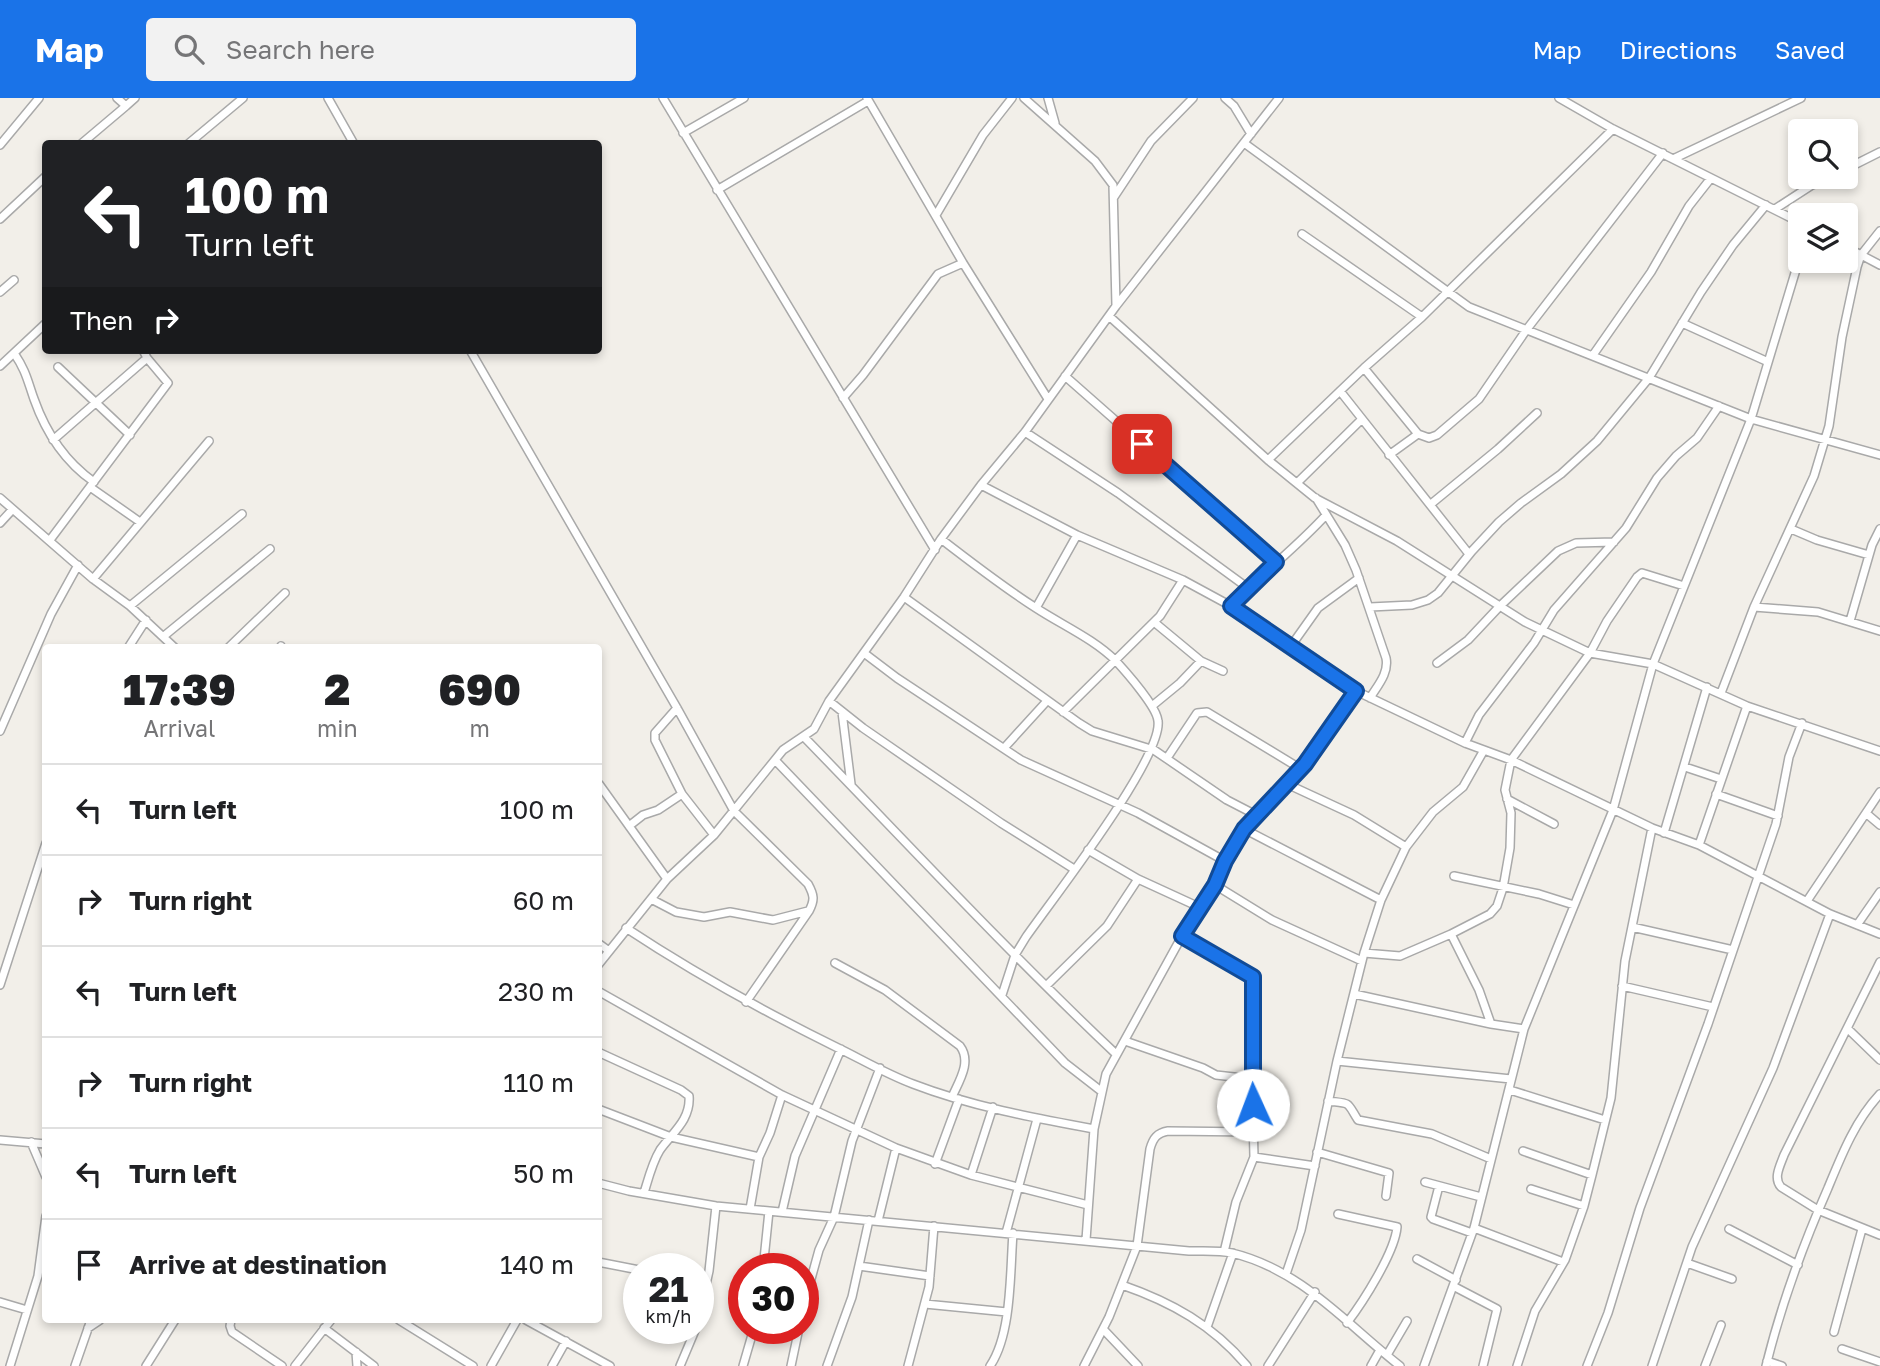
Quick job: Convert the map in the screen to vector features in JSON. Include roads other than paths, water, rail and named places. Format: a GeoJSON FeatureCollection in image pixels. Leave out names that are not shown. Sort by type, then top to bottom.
{"type":"FeatureCollection","features":[{"type":"Feature","properties":{"kind":"street"},"geometry":{"type":"LineString","coordinates":[[0,145],[39,98]]}},
{"type":"Feature","properties":{"kind":"street"},"geometry":{"type":"LineString","coordinates":[[117,98],[126,106]]}},
{"type":"Feature","properties":{"kind":"street"},"geometry":{"type":"LineString","coordinates":[[86,140],[135,98]]}},
{"type":"Feature","properties":{"kind":"street"},"geometry":{"type":"LineString","coordinates":[[193,140],[243,98]]}},
{"type":"Feature","properties":{"kind":"street"},"geometry":{"type":"LineString","coordinates":[[328,98],[352,140]]}},
{"type":"Feature","properties":{"kind":"street"},"geometry":{"type":"LineString","coordinates":[[663,98],[935,550]]}},
{"type":"Feature","properties":{"kind":"street"},"geometry":{"type":"LineString","coordinates":[[684,133],[744,98]]}},
{"type":"Feature","properties":{"kind":"street"},"geometry":{"type":"LineString","coordinates":[[936,215],[976,147],[1012,98]]}},
{"type":"Feature","properties":{"kind":"street"},"geometry":{"type":"LineString","coordinates":[[1024,98],[1055,124],[1113,185],[1116,306]]}},
{"type":"Feature","properties":{"kind":"street"},"geometry":{"type":"LineString","coordinates":[[1048,98],[1055,124]]}},
{"type":"Feature","properties":{"kind":"street"},"geometry":{"type":"LineString","coordinates":[[1114,198],[1151,141],[1193,98]]}},
{"type":"Feature","properties":{"kind":"street"},"geometry":{"type":"LineString","coordinates":[[1226,98],[1251,134]]}},
{"type":"Feature","properties":{"kind":"street"},"geometry":{"type":"LineString","coordinates":[[602,960],[667,879],[713,835],[775,760],[819,722],[829,701],[904,597],[941,539],[1025,432],[1116,306],[1279,98]]}},
{"type":"Feature","properties":{"kind":"street"},"geometry":{"type":"LineString","coordinates":[[1559,98],[1613,129],[1788,216]]}},
{"type":"Feature","properties":{"kind":"street"},"geometry":{"type":"LineString","coordinates":[[1673,159],[1801,98]]}},
{"type":"Feature","properties":{"kind":"street"},"geometry":{"type":"LineString","coordinates":[[717,190],[867,100],[963,263],[1048,399]]}},
{"type":"Feature","properties":{"kind":"street"},"geometry":{"type":"LineString","coordinates":[[1268,460],[1422,317],[1613,129]]}},
{"type":"Feature","properties":{"kind":"street"},"geometry":{"type":"LineString","coordinates":[[1244,143],[1469,307],[1751,419],[1880,455]]}},
{"type":"Feature","properties":{"kind":"street"},"geometry":{"type":"LineString","coordinates":[[1858,163],[1880,152]]}},
{"type":"Feature","properties":{"kind":"street"},"geometry":{"type":"LineString","coordinates":[[1364,369],[1418,434],[1429,438],[1437,435],[1468,410],[1490,385],[1527,329],[1663,153]]}},
{"type":"Feature","properties":{"kind":"street"},"geometry":{"type":"LineString","coordinates":[[1593,355],[1651,272],[1670,238],[1711,178]]}},
{"type":"Feature","properties":{"kind":"street"},"geometry":{"type":"LineString","coordinates":[[0,219],[42,180]]}},
{"type":"Feature","properties":{"kind":"street"},"geometry":{"type":"LineString","coordinates":[[1775,209],[1806,189]]}},
{"type":"Feature","properties":{"kind":"street"},"geometry":{"type":"LineString","coordinates":[[1370,607],[1412,605],[1428,600],[1438,593],[1499,522],[1561,474],[1597,441],[1649,378],[1734,245],[1766,205]]}},
{"type":"Feature","properties":{"kind":"street"},"geometry":{"type":"LineString","coordinates":[[1721,693],[1754,607],[1806,498],[1826,441],[1842,337],[1861,255],[1880,231]]}},
{"type":"Feature","properties":{"kind":"street"},"geometry":{"type":"LineString","coordinates":[[1302,234],[1422,317]]}},
{"type":"Feature","properties":{"kind":"street"},"geometry":{"type":"LineString","coordinates":[[1858,253],[1880,265]]}},
{"type":"Feature","properties":{"kind":"street"},"geometry":{"type":"LineString","coordinates":[[843,398],[938,274],[963,263]]}},
{"type":"Feature","properties":{"kind":"street"},"geometry":{"type":"LineString","coordinates":[[1424,1366],[1473,1230],[1524,1029],[1613,810],[1653,664],[1751,419],[1766,361],[1795,273]]}},
{"type":"Feature","properties":{"kind":"street"},"geometry":{"type":"LineString","coordinates":[[0,292],[14,280]]}},
{"type":"Feature","properties":{"kind":"street"},"geometry":{"type":"LineString","coordinates":[[1109,316],[1268,460],[1315,498],[1397,541],[1452,574],[1499,607],[1590,653],[1653,664],[1747,706],[1880,751]]}},
{"type":"Feature","properties":{"kind":"street"},"geometry":{"type":"LineString","coordinates":[[1682,323],[1766,361]]}},
{"type":"Feature","properties":{"kind":"street"},"geometry":{"type":"LineString","coordinates":[[0,366],[42,327]]}},
{"type":"Feature","properties":{"kind":"street"},"geometry":{"type":"LineString","coordinates":[[14,353],[27,373],[33,397],[63,456],[92,485],[140,522]]}},
{"type":"Feature","properties":{"kind":"street"},"geometry":{"type":"LineString","coordinates":[[50,540],[168,383],[145,354],[96,403],[53,440]]}},
{"type":"Feature","properties":{"kind":"street"},"geometry":{"type":"LineString","coordinates":[[472,354],[734,811],[808,884],[814,895],[808,911],[746,1002]]}},
{"type":"Feature","properties":{"kind":"street"},"geometry":{"type":"LineString","coordinates":[[58,367],[130,435]]}},
{"type":"Feature","properties":{"kind":"street"},"geometry":{"type":"LineString","coordinates":[[1065,376],[1276,562]]}},
{"type":"Feature","properties":{"kind":"street"},"geometry":{"type":"LineString","coordinates":[[1340,391],[1469,554]]}},
{"type":"Feature","properties":{"kind":"street"},"geometry":{"type":"LineString","coordinates":[[1465,743],[1479,715],[1534,643],[1554,610],[1614,542],[1635,516],[1657,478],[1676,456],[1697,438],[1719,406]]}},
{"type":"Feature","properties":{"kind":"street"},"geometry":{"type":"LineString","coordinates":[[1431,504],[1538,413]]}},
{"type":"Feature","properties":{"kind":"street"},"geometry":{"type":"LineString","coordinates":[[1297,482],[1362,419]]}},
{"type":"Feature","properties":{"kind":"street"},"geometry":{"type":"LineString","coordinates":[[1025,432],[1118,493],[1248,588]]}},
{"type":"Feature","properties":{"kind":"street"},"geometry":{"type":"LineString","coordinates":[[1389,455],[1418,434]]}},
{"type":"Feature","properties":{"kind":"street"},"geometry":{"type":"LineString","coordinates":[[93,579],[209,441]]}},
{"type":"Feature","properties":{"kind":"street"},"geometry":{"type":"LineString","coordinates":[[981,485],[1077,535],[1183,580],[1231,606],[1370,698],[1465,743],[1511,760],[1652,828],[1699,845],[1830,914],[1880,934]]}},
{"type":"Feature","properties":{"kind":"street"},"geometry":{"type":"LineString","coordinates":[[0,498],[93,579],[130,606],[171,644]]}},
{"type":"Feature","properties":{"kind":"street"},"geometry":{"type":"LineString","coordinates":[[1315,498],[1345,545],[1370,607],[1387,663],[1385,673],[1370,698]]}},
{"type":"Feature","properties":{"kind":"street"},"geometry":{"type":"LineString","coordinates":[[0,523],[12,510]]}},
{"type":"Feature","properties":{"kind":"street"},"geometry":{"type":"LineString","coordinates":[[130,606],[243,514]]}},
{"type":"Feature","properties":{"kind":"street"},"geometry":{"type":"LineString","coordinates":[[1231,606],[1276,562],[1301,542],[1325,515]]}},
{"type":"Feature","properties":{"kind":"street"},"geometry":{"type":"LineString","coordinates":[[1791,529],[1817,540],[1869,555]]}},
{"type":"Feature","properties":{"kind":"street"},"geometry":{"type":"LineString","coordinates":[[1850,621],[1869,555],[1880,529]]}},
{"type":"Feature","properties":{"kind":"street"},"geometry":{"type":"LineString","coordinates":[[1035,608],[1077,535]]}},
{"type":"Feature","properties":{"kind":"street"},"geometry":{"type":"LineString","coordinates":[[941,539],[1035,608],[1115,660],[1152,706],[1159,726],[1121,804],[1015,955],[1002,995]]}},
{"type":"Feature","properties":{"kind":"street"},"geometry":{"type":"LineString","coordinates":[[1437,663],[1468,640],[1558,551],[1576,543],[1614,542]]}},
{"type":"Feature","properties":{"kind":"street"},"geometry":{"type":"LineString","coordinates":[[164,636],[270,549]]}},
{"type":"Feature","properties":{"kind":"street"},"geometry":{"type":"LineString","coordinates":[[0,731],[51,614],[78,565]]}},
{"type":"Feature","properties":{"kind":"street"},"geometry":{"type":"LineString","coordinates":[[1215,885],[1272,919],[1363,957],[1400,956],[1490,914],[1497,906],[1503,888],[1512,829],[1511,813],[1506,799],[1506,782],[1511,760],[1590,653],[1607,621],[1642,573],[1684,586]]}},
{"type":"Feature","properties":{"kind":"street"},"geometry":{"type":"LineString","coordinates":[[1291,646],[1318,608],[1359,578]]}},
{"type":"Feature","properties":{"kind":"street"},"geometry":{"type":"LineString","coordinates":[[1063,712],[1154,622],[1183,580]]}},
{"type":"Feature","properties":{"kind":"street"},"geometry":{"type":"LineString","coordinates":[[232,644],[285,593]]}},
{"type":"Feature","properties":{"kind":"street"},"geometry":{"type":"LineString","coordinates":[[904,597],[1046,702],[1092,731],[1150,749],[1256,815]]}},
{"type":"Feature","properties":{"kind":"street"},"geometry":{"type":"LineString","coordinates":[[1754,607],[1818,612],[1880,631]]}},
{"type":"Feature","properties":{"kind":"street"},"geometry":{"type":"LineString","coordinates":[[131,644],[146,620]]}},
{"type":"Feature","properties":{"kind":"street"},"geometry":{"type":"LineString","coordinates":[[1154,622],[1200,661],[1223,671]]}},
{"type":"Feature","properties":{"kind":"street"},"geometry":{"type":"LineString","coordinates":[[864,653],[897,678],[1035,767],[1121,804],[1225,861]]}},
{"type":"Feature","properties":{"kind":"street"},"geometry":{"type":"LineString","coordinates":[[1152,706],[1180,683],[1200,661]]}},
{"type":"Feature","properties":{"kind":"street"},"geometry":{"type":"LineString","coordinates":[[1664,833],[1707,687]]}},
{"type":"Feature","properties":{"kind":"street"},"geometry":{"type":"LineString","coordinates":[[1086,1240],[1094,1129],[1101,1090],[1116,1054],[1182,936],[1215,885],[1225,861],[1244,829],[1301,769],[1356,691]]}},
{"type":"Feature","properties":{"kind":"street"},"geometry":{"type":"LineString","coordinates":[[829,701],[1001,823],[1074,869]]}},
{"type":"Feature","properties":{"kind":"street"},"geometry":{"type":"LineString","coordinates":[[1004,747],[1046,702]]}},
{"type":"Feature","properties":{"kind":"street"},"geometry":{"type":"LineString","coordinates":[[1699,845],[1747,706]]}},
{"type":"Feature","properties":{"kind":"street"},"geometry":{"type":"LineString","coordinates":[[677,708],[654,737],[682,794],[713,835]]}},
{"type":"Feature","properties":{"kind":"street"},"geometry":{"type":"LineString","coordinates":[[1167,758],[1202,711],[1301,769]]}},
{"type":"Feature","properties":{"kind":"street"},"geometry":{"type":"LineString","coordinates":[[842,712],[851,785]]}},
{"type":"Feature","properties":{"kind":"street"},"geometry":{"type":"LineString","coordinates":[[1587,1366],[1608,1313],[1640,1208],[1713,1007],[1778,816],[1788,757],[1802,723]]}},
{"type":"Feature","properties":{"kind":"street"},"geometry":{"type":"LineString","coordinates":[[804,737],[1015,955],[1116,1054]]}},
{"type":"Feature","properties":{"kind":"street"},"geometry":{"type":"LineString","coordinates":[[1286,1274],[1301,1230],[1337,1061],[1363,957],[1381,900],[1406,846],[1433,812],[1463,787],[1484,750]]}},
{"type":"Feature","properties":{"kind":"street"},"geometry":{"type":"LineString","coordinates":[[775,760],[1071,1068],[1101,1090]]}},
{"type":"Feature","properties":{"kind":"street"},"geometry":{"type":"LineString","coordinates":[[1685,768],[1721,779]]}},
{"type":"Feature","properties":{"kind":"street"},"geometry":{"type":"LineString","coordinates":[[1287,784],[1354,815],[1406,846]]}},
{"type":"Feature","properties":{"kind":"street"},"geometry":{"type":"LineString","coordinates":[[602,788],[667,879]]}},
{"type":"Feature","properties":{"kind":"street"},"geometry":{"type":"LineString","coordinates":[[1807,901],[1877,803],[1880,792]]}},
{"type":"Feature","properties":{"kind":"street"},"geometry":{"type":"LineString","coordinates":[[1716,793],[1778,816]]}},
{"type":"Feature","properties":{"kind":"street"},"geometry":{"type":"LineString","coordinates":[[629,826],[643,815],[658,810],[682,794]]}},
{"type":"Feature","properties":{"kind":"street"},"geometry":{"type":"LineString","coordinates":[[1506,799],[1554,824]]}},
{"type":"Feature","properties":{"kind":"street"},"geometry":{"type":"LineString","coordinates":[[1867,814],[1880,825]]}},
{"type":"Feature","properties":{"kind":"street"},"geometry":{"type":"LineString","coordinates":[[1517,1366],[1535,1311],[1563,1262],[1584,1206],[1592,1175],[1614,1070],[1622,986],[1652,828]]}},
{"type":"Feature","properties":{"kind":"street"},"geometry":{"type":"LineString","coordinates":[[1244,829],[1381,900]]}},
{"type":"Feature","properties":{"kind":"street"},"geometry":{"type":"LineString","coordinates":[[1088,850],[1138,879],[1199,907]]}},
{"type":"Feature","properties":{"kind":"street"},"geometry":{"type":"LineString","coordinates":[[0,985],[42,855]]}},
{"type":"Feature","properties":{"kind":"street"},"geometry":{"type":"LineString","coordinates":[[1454,876],[1539,894],[1574,905]]}},
{"type":"Feature","properties":{"kind":"street"},"geometry":{"type":"LineString","coordinates":[[1046,986],[1107,926],[1138,879]]}},
{"type":"Feature","properties":{"kind":"street"},"geometry":{"type":"LineString","coordinates":[[1857,925],[1880,892]]}},
{"type":"Feature","properties":{"kind":"street"},"geometry":{"type":"LineString","coordinates":[[651,899],[676,912],[705,917],[730,912],[773,920],[808,911]]}},
{"type":"Feature","properties":{"kind":"street"},"geometry":{"type":"LineString","coordinates":[[1652,1366],[1702,1224],[1773,1068],[1830,914]]}},
{"type":"Feature","properties":{"kind":"street"},"geometry":{"type":"LineString","coordinates":[[1632,927],[1733,950]]}},
{"type":"Feature","properties":{"kind":"street"},"geometry":{"type":"LineString","coordinates":[[626,928],[746,1002],[909,1083],[1037,1119],[1094,1129]]}},
{"type":"Feature","properties":{"kind":"street"},"geometry":{"type":"LineString","coordinates":[[1451,934],[1479,990],[1490,1024]]}},
{"type":"Feature","properties":{"kind":"street"},"geometry":{"type":"LineString","coordinates":[[1182,936],[1253,977],[1254,1157],[1236,1202],[1224,1252]]}},
{"type":"Feature","properties":{"kind":"street"},"geometry":{"type":"LineString","coordinates":[[602,946],[609,951]]}},
{"type":"Feature","properties":{"kind":"street"},"geometry":{"type":"LineString","coordinates":[[1880,962],[1784,1155],[1776,1177],[1781,1187],[1818,1210],[1880,1235]]}},
{"type":"Feature","properties":{"kind":"street"},"geometry":{"type":"LineString","coordinates":[[835,963],[874,983],[964,1051],[965,1063],[935,1164]]}},
{"type":"Feature","properties":{"kind":"street"},"geometry":{"type":"LineString","coordinates":[[1622,986],[1713,1007]]}},
{"type":"Feature","properties":{"kind":"street"},"geometry":{"type":"LineString","coordinates":[[602,993],[782,1095],[896,1148],[971,1175],[1088,1205]]}},
{"type":"Feature","properties":{"kind":"street"},"geometry":{"type":"LineString","coordinates":[[1354,994],[1524,1029]]}},
{"type":"Feature","properties":{"kind":"street"},"geometry":{"type":"LineString","coordinates":[[1848,1029],[1880,1060]]}},
{"type":"Feature","properties":{"kind":"street"},"geometry":{"type":"LineString","coordinates":[[1125,1041],[1216,1075],[1252,1079]]}},
{"type":"Feature","properties":{"kind":"street"},"geometry":{"type":"LineString","coordinates":[[782,1212],[795,1156],[841,1049]]}},
{"type":"Feature","properties":{"kind":"street"},"geometry":{"type":"LineString","coordinates":[[602,1054],[687,1094],[690,1100],[684,1119],[657,1156],[644,1194]]}},
{"type":"Feature","properties":{"kind":"street"},"geometry":{"type":"LineString","coordinates":[[1337,1061],[1511,1079]]}},
{"type":"Feature","properties":{"kind":"street"},"geometry":{"type":"LineString","coordinates":[[818,1253],[834,1217],[846,1161],[880,1068]]}},
{"type":"Feature","properties":{"kind":"street"},"geometry":{"type":"LineString","coordinates":[[1510,1090],[1605,1120]]}},
{"type":"Feature","properties":{"kind":"street"},"geometry":{"type":"LineString","coordinates":[[1782,1366],[1766,1364],[1798,1265],[1818,1210],[1855,1125],[1880,1094]]}},
{"type":"Feature","properties":{"kind":"street"},"geometry":{"type":"LineString","coordinates":[[750,1209],[759,1157],[771,1133],[782,1095]]}},
{"type":"Feature","properties":{"kind":"street"},"geometry":{"type":"LineString","coordinates":[[1328,1101],[1348,1103],[1353,1107],[1358,1120],[1432,1134],[1491,1159]]}},
{"type":"Feature","properties":{"kind":"street"},"geometry":{"type":"LineString","coordinates":[[971,1175],[993,1107]]}},
{"type":"Feature","properties":{"kind":"street"},"geometry":{"type":"LineString","coordinates":[[602,1111],[671,1137],[759,1157]]}},
{"type":"Feature","properties":{"kind":"street"},"geometry":{"type":"LineString","coordinates":[[990,1366],[999,1348],[1007,1312],[1009,1233],[1016,1188],[1037,1119]]}},
{"type":"Feature","properties":{"kind":"street"},"geometry":{"type":"LineString","coordinates":[[1084,1366],[1122,1286],[1137,1246],[1150,1149],[1157,1134],[1168,1131],[1254,1132]]}},
{"type":"Feature","properties":{"kind":"street"},"geometry":{"type":"LineString","coordinates":[[0,1140],[42,1143]]}},
{"type":"Feature","properties":{"kind":"street"},"geometry":{"type":"LineString","coordinates":[[31,1142],[42,1168]]}},
{"type":"Feature","properties":{"kind":"street"},"geometry":{"type":"LineString","coordinates":[[827,1366],[841,1330],[896,1148]]}},
{"type":"Feature","properties":{"kind":"street"},"geometry":{"type":"LineString","coordinates":[[1523,1151],[1592,1175]]}},
{"type":"Feature","properties":{"kind":"street"},"geometry":{"type":"LineString","coordinates":[[1317,1153],[1389,1173],[1386,1196]]}},
{"type":"Feature","properties":{"kind":"street"},"geometry":{"type":"LineString","coordinates":[[1254,1157],[1315,1166]]}},
{"type":"Feature","properties":{"kind":"street"},"geometry":{"type":"LineString","coordinates":[[1425,1182],[1481,1197]]}},
{"type":"Feature","properties":{"kind":"street"},"geometry":{"type":"LineString","coordinates":[[602,1184],[716,1206],[1233,1253],[1286,1274],[1315,1293],[1347,1323],[1401,1366]]}},
{"type":"Feature","properties":{"kind":"street"},"geometry":{"type":"LineString","coordinates":[[1439,1186],[1431,1217],[1433,1219],[1473,1230],[1563,1262]]}},
{"type":"Feature","properties":{"kind":"street"},"geometry":{"type":"LineString","coordinates":[[1531,1189],[1584,1206]]}},
{"type":"Feature","properties":{"kind":"street"},"geometry":{"type":"LineString","coordinates":[[708,1253],[716,1206]]}},
{"type":"Feature","properties":{"kind":"street"},"geometry":{"type":"LineString","coordinates":[[765,1253],[769,1211]]}},
{"type":"Feature","properties":{"kind":"street"},"geometry":{"type":"LineString","coordinates":[[1338,1213],[1397,1227],[1376,1278],[1347,1323]]}},
{"type":"Feature","properties":{"kind":"street"},"geometry":{"type":"LineString","coordinates":[[908,1366],[925,1304],[934,1226]]}},
{"type":"Feature","properties":{"kind":"street"},"geometry":{"type":"LineString","coordinates":[[1729,1229],[1798,1265]]}},
{"type":"Feature","properties":{"kind":"street"},"geometry":{"type":"LineString","coordinates":[[1834,1332],[1862,1229]]}},
{"type":"Feature","properties":{"kind":"street"},"geometry":{"type":"LineString","coordinates":[[10,1366],[42,1250]]}},
{"type":"Feature","properties":{"kind":"street"},"geometry":{"type":"LineString","coordinates":[[1207,1327],[1233,1253]]}},
{"type":"Feature","properties":{"kind":"street"},"geometry":{"type":"LineString","coordinates":[[1418,1259],[1497,1309],[1483,1366]]}},
{"type":"Feature","properties":{"kind":"street"},"geometry":{"type":"LineString","coordinates":[[602,1263],[623,1267]]}},
{"type":"Feature","properties":{"kind":"street"},"geometry":{"type":"LineString","coordinates":[[1687,1263],[1732,1279]]}},
{"type":"Feature","properties":{"kind":"street"},"geometry":{"type":"LineString","coordinates":[[859,1266],[930,1276]]}},
{"type":"Feature","properties":{"kind":"street"},"geometry":{"type":"LineString","coordinates":[[1122,1286],[1162,1300],[1207,1327],[1247,1366]]}},
{"type":"Feature","properties":{"kind":"street"},"geometry":{"type":"LineString","coordinates":[[1268,1366],[1315,1293]]}},
{"type":"Feature","properties":{"kind":"street"},"geometry":{"type":"LineString","coordinates":[[0,1302],[27,1310]]}},
{"type":"Feature","properties":{"kind":"street"},"geometry":{"type":"LineString","coordinates":[[925,1304],[1007,1312]]}},
{"type":"Feature","properties":{"kind":"street"},"geometry":{"type":"LineString","coordinates":[[1371,1366],[1407,1321]]}},
{"type":"Feature","properties":{"kind":"street"},"geometry":{"type":"LineString","coordinates":[[75,1366],[90,1323]]}},
{"type":"Feature","properties":{"kind":"street"},"geometry":{"type":"LineString","coordinates":[[88,1328],[96,1323]]}},
{"type":"Feature","properties":{"kind":"street"},"geometry":{"type":"LineString","coordinates":[[146,1366],[173,1323]]}},
{"type":"Feature","properties":{"kind":"street"},"geometry":{"type":"LineString","coordinates":[[231,1323],[232,1332],[282,1366]]}},
{"type":"Feature","properties":{"kind":"street"},"geometry":{"type":"LineString","coordinates":[[295,1366],[328,1323]]}},
{"type":"Feature","properties":{"kind":"street"},"geometry":{"type":"LineString","coordinates":[[404,1323],[473,1366]]}},
{"type":"Feature","properties":{"kind":"street"},"geometry":{"type":"LineString","coordinates":[[491,1366],[515,1323]]}},
{"type":"Feature","properties":{"kind":"street"},"geometry":{"type":"LineString","coordinates":[[531,1323],[610,1366]]}},
{"type":"Feature","properties":{"kind":"street"},"geometry":{"type":"LineString","coordinates":[[1705,1366],[1720,1325]]}},
{"type":"Feature","properties":{"kind":"street"},"geometry":{"type":"LineString","coordinates":[[324,1328],[374,1366]]}},
{"type":"Feature","properties":{"kind":"street"},"geometry":{"type":"LineString","coordinates":[[1103,1329],[1138,1366]]}},
{"type":"Feature","properties":{"kind":"street"},"geometry":{"type":"LineString","coordinates":[[552,1366],[566,1342]]}},
{"type":"Feature","properties":{"kind":"street"},"geometry":{"type":"LineString","coordinates":[[680,1366],[689,1344]]}},
{"type":"Feature","properties":{"kind":"street"},"geometry":{"type":"LineString","coordinates":[[743,1366],[749,1344]]}},
{"type":"Feature","properties":{"kind":"street"},"geometry":{"type":"LineString","coordinates":[[791,1366],[796,1344]]}},
{"type":"Feature","properties":{"kind":"street"},"geometry":{"type":"LineString","coordinates":[[1842,1349],[1880,1362]]}},
{"type":"Feature","properties":{"kind":"street"},"geometry":{"type":"LineString","coordinates":[[356,1352],[357,1366]]}}]}
